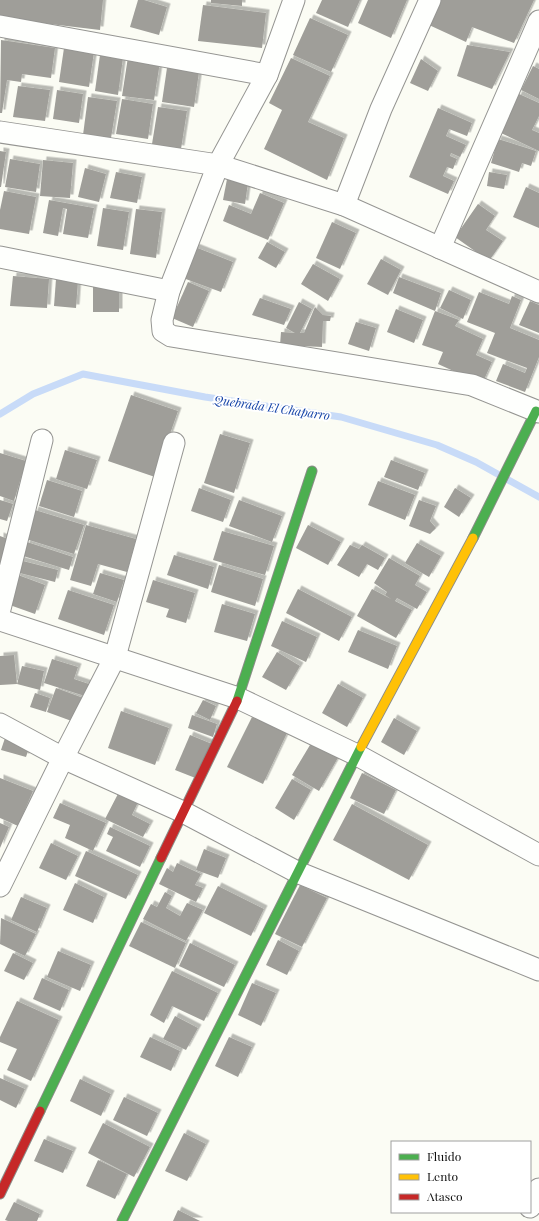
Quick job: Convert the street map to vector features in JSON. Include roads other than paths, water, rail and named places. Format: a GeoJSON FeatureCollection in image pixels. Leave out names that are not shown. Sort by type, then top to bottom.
{"type":"FeatureCollection","features":[{"type":"Feature","properties":{"kind":"street"},"geometry":{"type":"LineString","coordinates":[[122,1221],[357,755],[486,515],[512,460],[538,411],[472,385],[171,336],[163,331],[162,320],[169,291],[218,165],[267,75],[294,0]]}},
{"type":"Feature","properties":{"kind":"street"},"geometry":{"type":"LineString","coordinates":[[344,205],[381,109],[430,0]]}},
{"type":"Feature","properties":{"kind":"street"},"geometry":{"type":"LineString","coordinates":[[440,248],[539,21]]}},
{"type":"Feature","properties":{"kind":"street"},"geometry":{"type":"LineString","coordinates":[[0,26],[267,75]]}},
{"type":"Feature","properties":{"kind":"street"},"geometry":{"type":"LineString","coordinates":[[0,132],[218,165],[344,205],[539,292]]}},
{"type":"Feature","properties":{"kind":"street"},"geometry":{"type":"LineString","coordinates":[[0,257],[169,291]]}},
{"type":"Feature","properties":{"kind":"street"},"geometry":{"type":"LineString","coordinates":[[0,609],[42,440]]}},
{"type":"Feature","properties":{"kind":"street"},"geometry":{"type":"LineString","coordinates":[[0,886],[115,657],[174,443]]}},
{"type":"Feature","properties":{"kind":"street"},"geometry":{"type":"LineString","coordinates":[[0,1194],[238,698],[312,471]]}},
{"type":"Feature","properties":{"kind":"street"},"geometry":{"type":"LineString","coordinates":[[0,620],[238,698],[357,755],[539,855]]}},
{"type":"Feature","properties":{"kind":"street"},"geometry":{"type":"LineString","coordinates":[[0,724],[63,758],[183,812],[297,872],[538,966]]}},
{"type":"Feature","properties":{"kind":"street"},"geometry":{"type":"LineString","coordinates":[[531,1205],[539,1189]]}},
{"type":"Feature","properties":{"kind":"waterway","name":"Quebrada El Chaparro"},"geometry":{"type":"LineString","coordinates":[[0,414],[33,394],[83,374],[205,397],[341,417],[437,445],[476,462],[539,497]]}}]}
